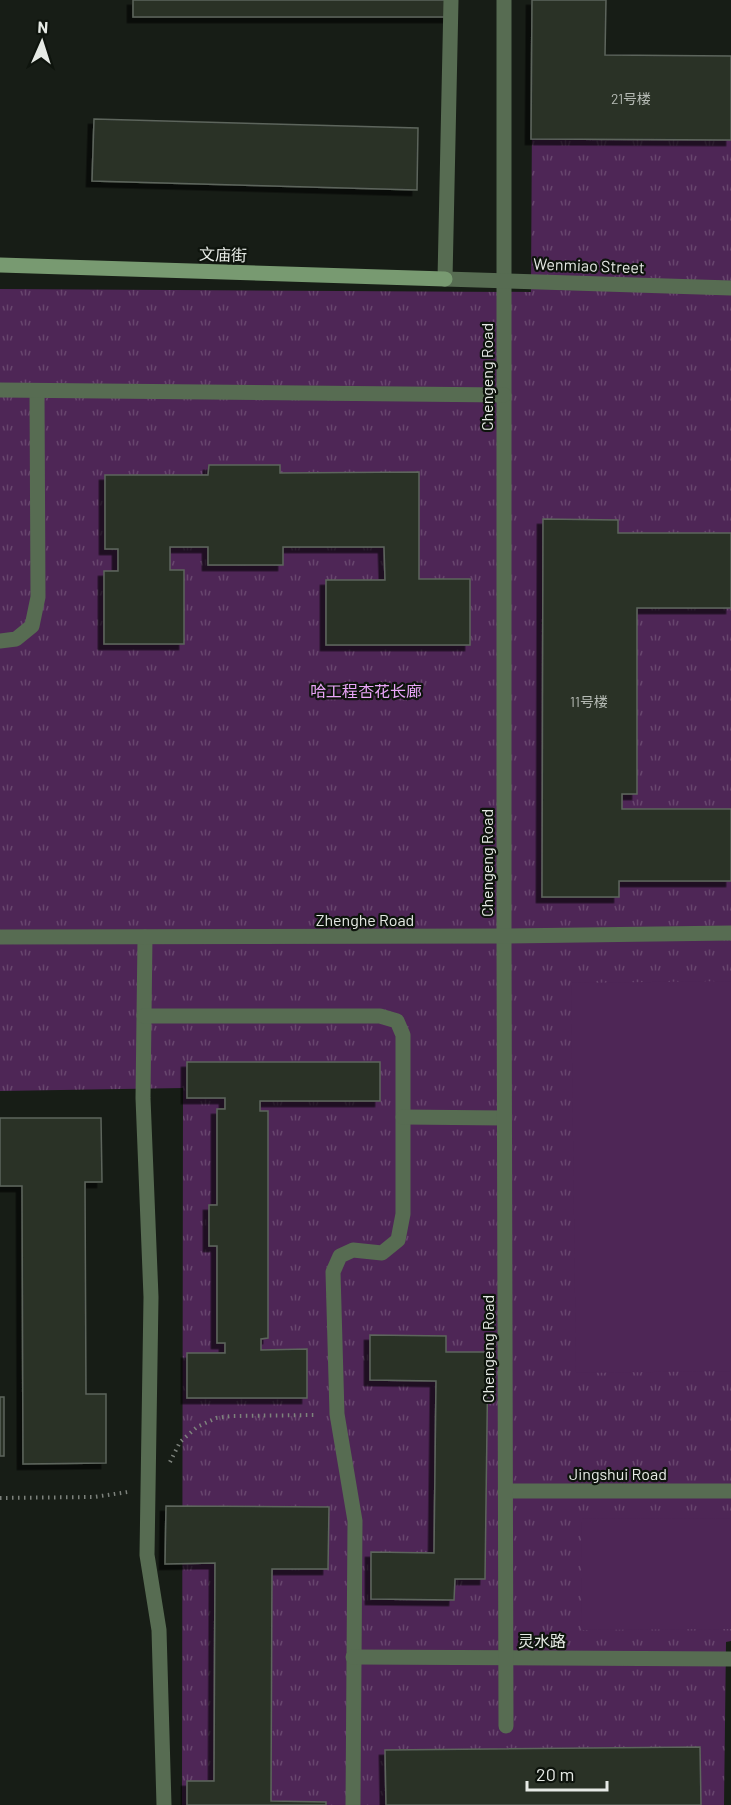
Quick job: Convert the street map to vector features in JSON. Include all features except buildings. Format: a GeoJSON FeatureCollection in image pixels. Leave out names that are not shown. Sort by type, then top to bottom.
{"type":"FeatureCollection","features":[{"type":"Feature","properties":{"kind":"main road","name":"文庙街"},"geometry":{"type":"LineString","coordinates":[[0,266],[445,279]]}},
{"type":"Feature","properties":{"kind":"street"},"geometry":{"type":"LineString","coordinates":[[445,279],[452,0]]}},
{"type":"Feature","properties":{"kind":"street","name":"Chengeng Road"},"geometry":{"type":"LineString","coordinates":[[504,0],[506,1726]]}},
{"type":"Feature","properties":{"kind":"street","name":"Wenmiao Street"},"geometry":{"type":"LineString","coordinates":[[445,279],[731,288]]}},
{"type":"Feature","properties":{"kind":"street"},"geometry":{"type":"LineString","coordinates":[[0,390],[504,395]]}},
{"type":"Feature","properties":{"kind":"street"},"geometry":{"type":"LineString","coordinates":[[0,641],[16,639],[32,626],[38,597],[37,391]]}},
{"type":"Feature","properties":{"kind":"street","name":"Zhenghe Road"},"geometry":{"type":"LineString","coordinates":[[0,937],[731,933]]}},
{"type":"Feature","properties":{"kind":"street"},"geometry":{"type":"LineString","coordinates":[[145,937],[143,1098],[151,1296],[147,1555],[159,1630],[164,1805]]}},
{"type":"Feature","properties":{"kind":"street"},"geometry":{"type":"LineString","coordinates":[[144,1016],[380,1016],[397,1022],[403,1035],[403,1214],[398,1240],[382,1253],[353,1251],[340,1256],[333,1272],[338,1414],[355,1521],[353,1805]]}},
{"type":"Feature","properties":{"kind":"street"},"geometry":{"type":"LineString","coordinates":[[403,1117],[504,1118]]}},
{"type":"Feature","properties":{"kind":"street","name":"Jingshui Road"},"geometry":{"type":"LineString","coordinates":[[505,1491],[731,1491]]}},
{"type":"Feature","properties":{"kind":"street","name":"灵水路"},"geometry":{"type":"LineString","coordinates":[[353,1657],[731,1659]]}},
{"type":"Feature","properties":{"kind":"green space","name":"哈工程杏花长廊"},"geometry":{"type":"Polygon","coordinates":[[[532,113],[731,114],[731,1641],[726,1642],[724,1805],[182,1805],[183,1088],[0,1091],[0,289],[531,292],[532,113]]]}},
{"type":"Feature","properties":{"kind":"green space"},"geometry":{"type":"Polygon","coordinates":[[[731,981],[731,1371],[576,1373],[571,983],[731,981]]]}},
{"type":"Feature","properties":{"kind":"green space"},"geometry":{"type":"Polygon","coordinates":[[[731,1518],[731,1629],[582,1630],[581,1519],[731,1518]]]}}]}
